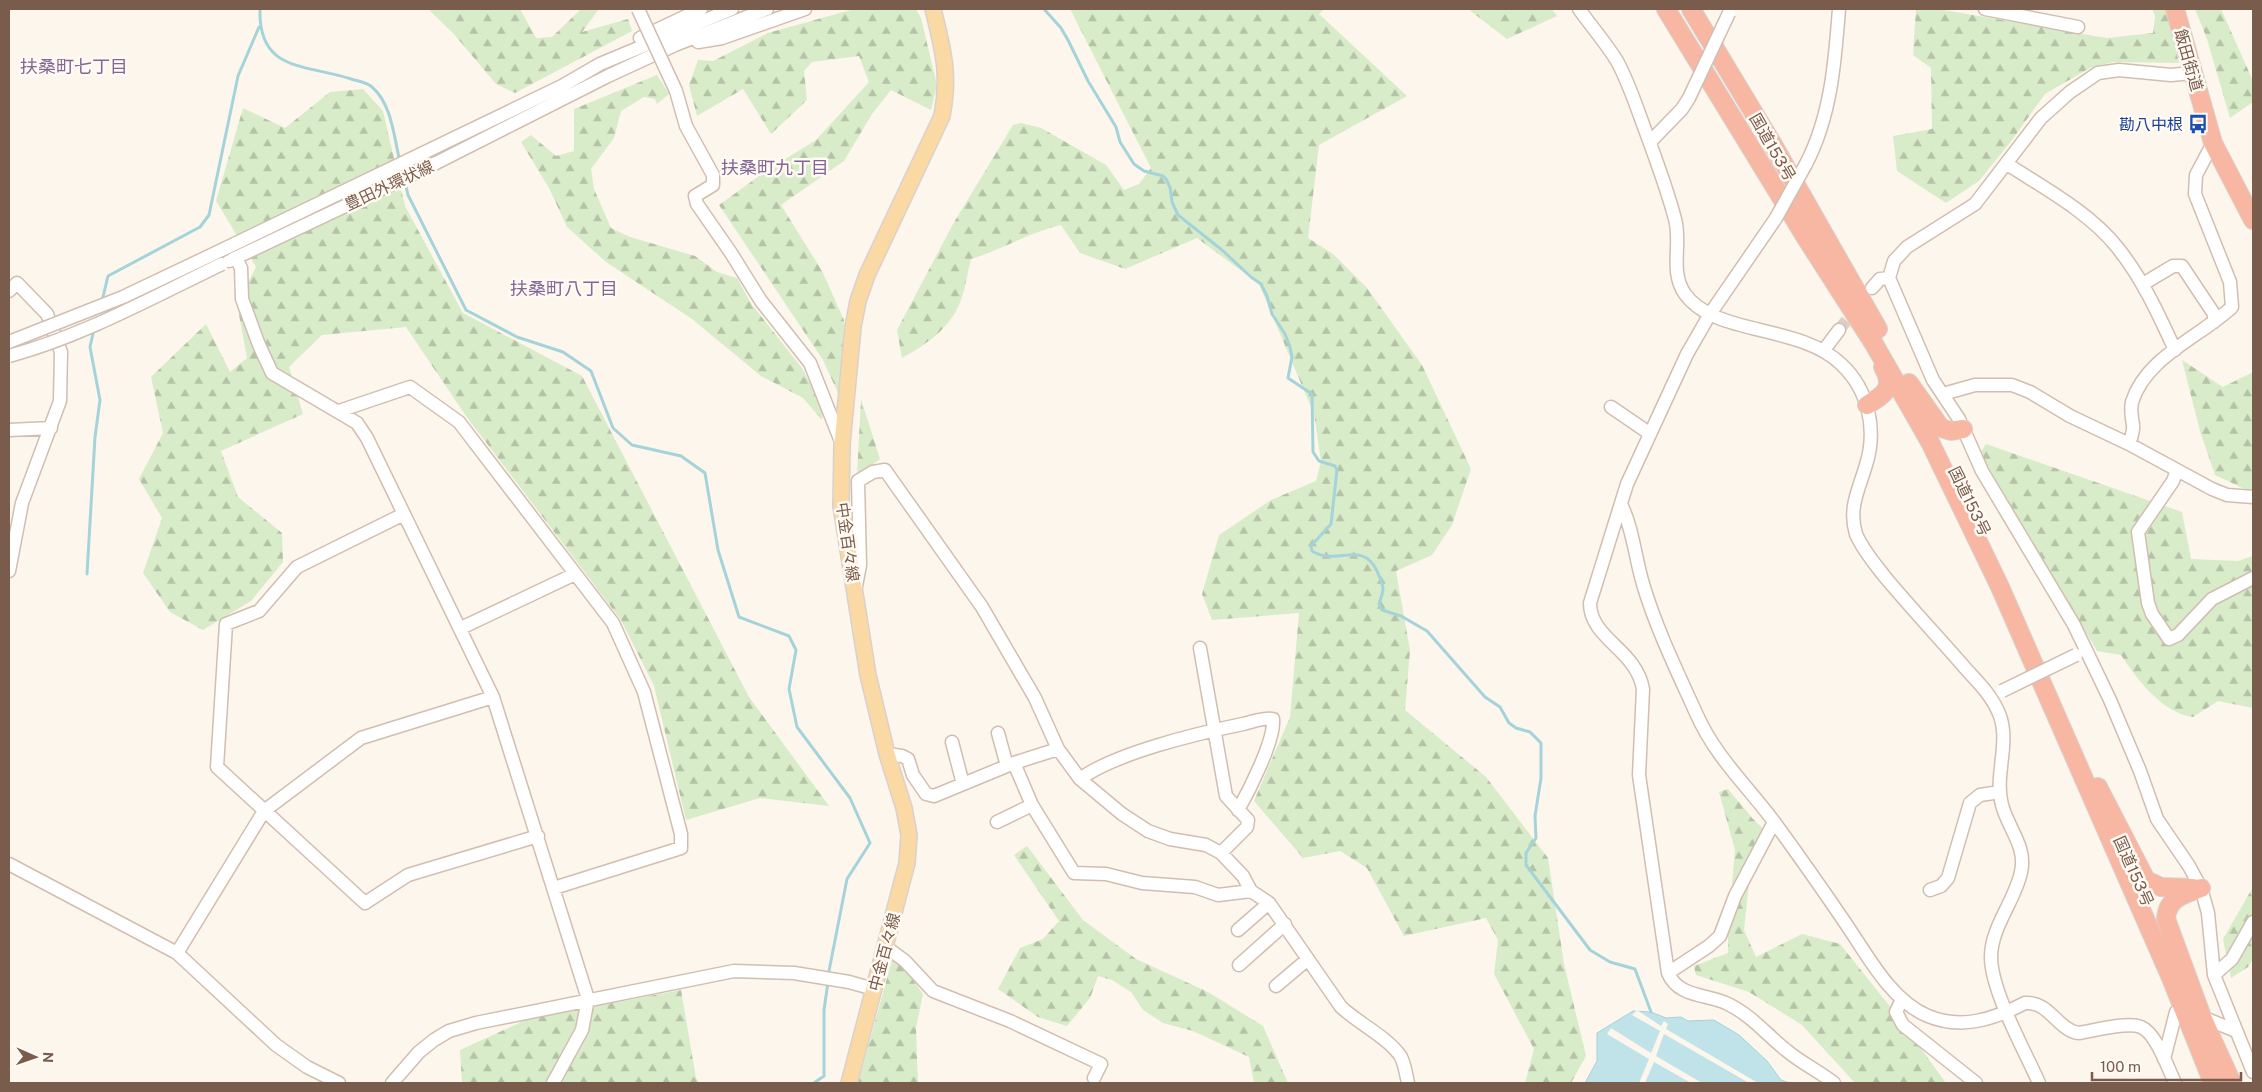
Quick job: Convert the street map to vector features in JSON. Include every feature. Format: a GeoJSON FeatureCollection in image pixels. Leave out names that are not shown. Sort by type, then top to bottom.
{"type":"FeatureCollection","features":[{"type":"Feature","properties":{"kind":"highway","name":"国道153号"},"geometry":{"type":"LineString","coordinates":[[1666,9],[1806,238],[1857,316],[1930,442],[1996,578],[2183,1006],[2213,1083]]}},
{"type":"Feature","properties":{"kind":"highway","name":"国道153号"},"geometry":{"type":"LineString","coordinates":[[1691,9],[1772,143],[1909,383],[1987,535],[2088,769],[2202,1016]]}},
{"type":"Feature","properties":{"kind":"highway","name":"飯田街道"},"geometry":{"type":"LineString","coordinates":[[2175,9],[2213,143],[2253,220]]}},
{"type":"Feature","properties":{"kind":"highway"},"geometry":{"type":"LineString","coordinates":[[1857,316],[1888,376],[1887,388],[1884,394],[1867,405]]}},
{"type":"Feature","properties":{"kind":"highway"},"geometry":{"type":"LineString","coordinates":[[1909,383],[1941,428],[1951,430],[1963,429]]}},
{"type":"Feature","properties":{"kind":"highway"},"geometry":{"type":"LineString","coordinates":[[1867,405],[1890,402],[1902,404],[1930,442]]}},
{"type":"Feature","properties":{"kind":"highway"},"geometry":{"type":"LineString","coordinates":[[2088,769],[2146,880],[2161,887],[2201,888]]}},
{"type":"Feature","properties":{"kind":"highway"},"geometry":{"type":"LineString","coordinates":[[2201,888],[2172,901],[2168,906],[2166,919],[2202,1016],[2232,1083]]}},
{"type":"Feature","properties":{"kind":"main road","name":"中金百々線"},"geometry":{"type":"LineString","coordinates":[[850,1083],[907,863],[909,835],[904,808],[887,754],[868,675],[841,506],[842,444],[853,327],[858,302],[867,275],[942,116],[946,91],[945,55],[933,9]]}},
{"type":"Feature","properties":{"kind":"street"},"geometry":{"type":"LineString","coordinates":[[638,9],[676,91],[686,126],[713,175],[713,185],[695,196],[697,204],[761,301],[810,363],[842,444]]}},
{"type":"Feature","properties":{"kind":"street"},"geometry":{"type":"LineString","coordinates":[[600,64],[638,39],[701,9]]}},
{"type":"Feature","properties":{"kind":"street","name":"豊田外環状線"},"geometry":{"type":"LineString","coordinates":[[9,342],[123,297],[354,186],[523,111],[732,9]]}},
{"type":"Feature","properties":{"kind":"street","name":"豊田外環状線"},"geometry":{"type":"LineString","coordinates":[[9,356],[74,333],[436,163],[600,64],[672,39],[718,28],[767,9]]}},
{"type":"Feature","properties":{"kind":"street"},"geometry":{"type":"LineString","coordinates":[[672,39],[722,38],[805,9]]}},
{"type":"Feature","properties":{"kind":"street"},"geometry":{"type":"LineString","coordinates":[[1579,9],[1617,62],[1650,142],[1676,222],[1679,246],[1676,271],[1678,280],[1686,295],[1710,314],[1746,326],[1808,342],[1824,350],[1850,373],[1867,405],[1871,441],[1866,467],[1852,511],[1857,535],[1871,559],[1895,589],[1996,693],[2003,736],[2000,774],[2002,806],[2018,842],[2023,861],[2018,882],[1995,936],[1991,956],[1995,983],[2039,1083]]}},
{"type":"Feature","properties":{"kind":"street"},"geometry":{"type":"LineString","coordinates":[[1834,1083],[1787,1051],[1744,1013],[1724,1002],[1705,998],[1680,988],[1672,982],[1668,973],[1640,784],[1642,678],[1633,663],[1595,624],[1590,612],[1590,603],[1627,484],[1687,354],[1710,314],[1776,218],[1806,164],[1825,118],[1839,9]]}},
{"type":"Feature","properties":{"kind":"street"},"geometry":{"type":"LineString","coordinates":[[1985,9],[2078,27]]}},
{"type":"Feature","properties":{"kind":"street"},"geometry":{"type":"LineString","coordinates":[[1650,142],[1689,98],[1732,11]]}},
{"type":"Feature","properties":{"kind":"street"},"geometry":{"type":"LineString","coordinates":[[2192,73],[2171,75],[2119,70],[2098,73],[2070,92],[2041,118],[1975,204],[1903,251],[1894,261],[1890,278],[1924,362],[1952,407],[1982,471],[2074,625],[2081,653],[2110,700],[2140,771],[2157,819],[2189,866],[2201,888],[2208,913],[2214,975],[2236,1031]]}},
{"type":"Feature","properties":{"kind":"street"},"geometry":{"type":"LineString","coordinates":[[2129,444],[2133,424],[2131,411],[2137,392],[2149,374],[2175,350],[2232,307],[2230,282],[2195,194],[2196,175],[2213,143]]}},
{"type":"Feature","properties":{"kind":"street"},"geometry":{"type":"LineString","coordinates":[[2007,164],[2074,208],[2116,246],[2144,284],[2175,350]]}},
{"type":"Feature","properties":{"kind":"street"},"geometry":{"type":"LineString","coordinates":[[236,258],[241,268],[242,299],[258,345],[272,373],[356,423],[367,438],[493,697],[588,999],[582,1030],[553,1083]]}},
{"type":"Feature","properties":{"kind":"street"},"geometry":{"type":"LineString","coordinates":[[2144,284],[2173,266],[2182,266],[2214,314],[2214,322]]}},
{"type":"Feature","properties":{"kind":"street"},"geometry":{"type":"LineString","coordinates":[[1872,288],[1880,279],[1890,278]]}},
{"type":"Feature","properties":{"kind":"street"},"geometry":{"type":"LineString","coordinates":[[9,291],[17,283],[47,314],[61,352],[60,401],[52,428],[22,503],[9,571]]}},
{"type":"Feature","properties":{"kind":"street"},"geometry":{"type":"LineString","coordinates":[[1824,350],[1839,330]]}},
{"type":"Feature","properties":{"kind":"street"},"geometry":{"type":"LineString","coordinates":[[1943,394],[1975,385],[2012,385],[2030,392],[2070,416],[2129,444],[2221,493],[2253,497]]}},
{"type":"Feature","properties":{"kind":"street"},"geometry":{"type":"LineString","coordinates":[[339,412],[410,387],[447,412],[459,422],[613,623],[644,692],[681,834],[681,848],[554,888]]}},
{"type":"Feature","properties":{"kind":"street"},"geometry":{"type":"LineString","coordinates":[[1611,407],[1649,434]]}},
{"type":"Feature","properties":{"kind":"street"},"geometry":{"type":"LineString","coordinates":[[9,430],[52,428]]}},
{"type":"Feature","properties":{"kind":"street"},"geometry":{"type":"LineString","coordinates":[[855,594],[860,564],[858,481],[873,472],[885,470],[982,607],[1035,698],[1058,749],[1080,779],[1104,800],[1148,831],[1170,839],[1206,845],[1221,853],[1243,876],[1250,891],[1269,903],[1341,1007],[1354,1020],[1392,1047],[1400,1056],[1405,1066],[1408,1083]]}},
{"type":"Feature","properties":{"kind":"street"},"geometry":{"type":"LineString","coordinates":[[2177,470],[2173,481],[2138,532],[2148,603],[2152,614],[2169,639],[2178,636],[2212,599],[2253,578]]}},
{"type":"Feature","properties":{"kind":"street"},"geometry":{"type":"LineString","coordinates":[[1621,504],[1629,519],[1632,542],[1643,584],[1657,622],[1706,734],[1732,772],[1774,822],[1882,975],[1902,999],[1928,1016],[1954,1022],[1978,1022],[2007,1012],[2025,1003],[2038,1004],[2066,1029],[2078,1033],[2128,1026],[2141,1027],[2151,1035],[2175,1083]]}},
{"type":"Feature","properties":{"kind":"street"},"geometry":{"type":"LineString","coordinates":[[404,514],[297,568],[259,610],[226,624],[216,767],[365,903],[408,875],[538,836]]}},
{"type":"Feature","properties":{"kind":"street"},"geometry":{"type":"LineString","coordinates":[[461,628],[575,574]]}},
{"type":"Feature","properties":{"kind":"street"},"geometry":{"type":"LineString","coordinates":[[1200,648],[1227,799],[1248,820],[1247,827],[1221,853]]}},
{"type":"Feature","properties":{"kind":"street"},"geometry":{"type":"LineString","coordinates":[[1996,693],[2081,653]]}},
{"type":"Feature","properties":{"kind":"street"},"geometry":{"type":"LineString","coordinates":[[177,953],[264,811],[361,738],[493,697]]}},
{"type":"Feature","properties":{"kind":"street"},"geometry":{"type":"LineString","coordinates":[[1080,779],[1131,755],[1215,730],[1273,719],[1272,729],[1263,755],[1238,810]]}},
{"type":"Feature","properties":{"kind":"street"},"geometry":{"type":"LineString","coordinates":[[998,733],[1010,764],[1032,805],[1074,873],[1106,874],[1142,883],[1195,887],[1218,896],[1250,891]]}},
{"type":"Feature","properties":{"kind":"street"},"geometry":{"type":"LineString","coordinates":[[952,742],[963,784]]}},
{"type":"Feature","properties":{"kind":"street"},"geometry":{"type":"LineString","coordinates":[[887,754],[902,756],[908,759],[913,775],[926,794],[934,796],[1010,764],[1058,749]]}},
{"type":"Feature","properties":{"kind":"street"},"geometry":{"type":"LineString","coordinates":[[1930,890],[1941,886],[1948,878],[1970,803],[1980,794],[2000,792]]}},
{"type":"Feature","properties":{"kind":"street"},"geometry":{"type":"LineString","coordinates":[[997,822],[1032,805]]}},
{"type":"Feature","properties":{"kind":"street"},"geometry":{"type":"LineString","coordinates":[[1668,973],[1709,946],[1720,936],[1735,896],[1774,822]]}},
{"type":"Feature","properties":{"kind":"street"},"geometry":{"type":"LineString","coordinates":[[9,864],[177,953],[276,1044],[307,1067],[339,1083]]}},
{"type":"Feature","properties":{"kind":"street"},"geometry":{"type":"LineString","coordinates":[[1238,930],[1269,903]]}},
{"type":"Feature","properties":{"kind":"street"},"geometry":{"type":"LineString","coordinates":[[2214,975],[2232,959],[2253,922]]}},
{"type":"Feature","properties":{"kind":"street"},"geometry":{"type":"LineString","coordinates":[[1239,965],[1285,924]]}},
{"type":"Feature","properties":{"kind":"street"},"geometry":{"type":"LineString","coordinates":[[886,947],[905,961],[933,991],[1010,1021],[1102,1064],[1094,1078]]}},
{"type":"Feature","properties":{"kind":"street"},"geometry":{"type":"LineString","coordinates":[[1276,986],[1308,959]]}},
{"type":"Feature","properties":{"kind":"street"},"geometry":{"type":"LineString","coordinates":[[392,1083],[419,1052],[449,1031],[476,1023],[588,999],[734,971],[794,972],[849,982],[874,989]]}},
{"type":"Feature","properties":{"kind":"street"},"geometry":{"type":"LineString","coordinates":[[1902,999],[1896,1012],[1903,1025],[1976,1083]]}},
{"type":"Feature","properties":{"kind":"street"},"geometry":{"type":"LineString","coordinates":[[2164,1059],[2176,1012],[2183,1006]]}},
{"type":"Feature","properties":{"kind":"street"},"geometry":{"type":"LineString","coordinates":[[2202,1016],[2236,1031],[2248,1042],[2253,1072]]}},
{"type":"Feature","properties":{"kind":"green space"},"geometry":{"type":"Polygon","coordinates":[[[428,9],[520,9],[536,38],[552,37],[581,9],[599,9],[582,32],[628,19],[632,31],[515,93],[496,84],[453,33],[428,9]]]}},
{"type":"Feature","properties":{"kind":"green space"},"geometry":{"type":"Polygon","coordinates":[[[854,9],[916,9],[921,18],[937,85],[931,110],[891,90],[872,114],[844,161],[781,205],[822,271],[844,320],[842,402],[823,360],[719,205],[766,171],[816,140],[869,82],[859,56],[812,62],[804,71],[807,100],[771,134],[743,89],[697,116],[689,85],[698,60],[713,61],[768,33],[854,9]]]}},
{"type":"Feature","properties":{"kind":"green space"},"geometry":{"type":"Polygon","coordinates":[[[1070,9],[1325,9],[1319,14],[1407,96],[1319,145],[1308,238],[1333,254],[1367,288],[1422,365],[1471,469],[1452,525],[1432,555],[1396,571],[1410,650],[1405,710],[1486,777],[1548,858],[1564,964],[1586,1056],[1571,1083],[1525,1083],[1534,1049],[1494,974],[1498,940],[1486,918],[1404,936],[1367,868],[1340,851],[1303,858],[1254,801],[1290,717],[1299,613],[1212,620],[1202,594],[1219,535],[1271,500],[1316,481],[1321,461],[1314,414],[1259,284],[1197,238],[1125,269],[1080,253],[1061,225],[1038,232],[971,259],[963,294],[954,314],[935,336],[902,358],[897,330],[953,224],[1013,125],[1021,123],[1041,128],[1106,165],[1124,190],[1139,184],[1151,168],[1070,9]]]}},
{"type":"Feature","properties":{"kind":"green space"},"geometry":{"type":"Polygon","coordinates":[[[1468,9],[1552,9],[1557,16],[1507,39],[1468,9]]]}},
{"type":"Feature","properties":{"kind":"green space"},"geometry":{"type":"Polygon","coordinates":[[[1916,9],[1938,9],[2107,38],[2153,33],[2155,16],[2152,9],[2167,9],[2179,63],[2113,62],[2090,68],[2045,94],[2012,140],[1979,181],[1946,203],[1897,171],[1893,136],[1932,129],[1931,68],[1913,55],[1916,9]]]}},
{"type":"Feature","properties":{"kind":"green space"},"geometry":{"type":"Polygon","coordinates":[[[2195,9],[2221,9],[2253,81],[2253,102],[2230,118],[2207,39],[2195,9]]]}},
{"type":"Feature","properties":{"kind":"green space"},"geometry":{"type":"Polygon","coordinates":[[[657,75],[669,94],[657,104],[655,99],[644,97],[621,111],[614,138],[591,169],[594,189],[611,228],[630,237],[695,256],[717,272],[737,278],[752,305],[802,368],[823,408],[822,420],[803,398],[761,376],[692,319],[606,262],[567,227],[549,188],[521,142],[531,135],[556,156],[574,151],[574,109],[657,75]]]}},
{"type":"Feature","properties":{"kind":"green space"},"geometry":{"type":"Polygon","coordinates":[[[363,89],[383,111],[405,206],[463,313],[582,376],[749,697],[829,806],[760,798],[686,820],[654,686],[621,620],[466,416],[406,327],[322,335],[289,367],[303,414],[221,451],[238,497],[282,533],[283,562],[251,601],[203,630],[170,612],[143,573],[162,518],[139,479],[163,433],[151,377],[206,324],[230,372],[247,358],[237,304],[256,267],[216,201],[243,108],[285,128],[330,92],[363,89]]]}},
{"type":"Feature","properties":{"kind":"green space"},"geometry":{"type":"Polygon","coordinates":[[[2182,360],[2223,387],[2253,372],[2253,493],[2215,475],[2200,431],[2182,360]]]}},
{"type":"Feature","properties":{"kind":"green space"},"geometry":{"type":"Polygon","coordinates":[[[861,399],[880,459],[857,476],[861,399]]]}},
{"type":"Feature","properties":{"kind":"green space"},"geometry":{"type":"Polygon","coordinates":[[[1986,444],[2182,512],[2191,559],[2238,561],[2253,556],[2253,708],[2218,701],[2193,717],[2182,714],[2171,709],[2151,694],[2121,655],[2097,651],[1980,453],[1986,444]]]}},
{"type":"Feature","properties":{"kind":"green space"},"geometry":{"type":"Polygon","coordinates":[[[1728,789],[1753,819],[1773,838],[1750,873],[1744,930],[1756,957],[1802,934],[1840,944],[1896,1014],[1946,1083],[1855,1083],[1802,1025],[1749,992],[1696,975],[1694,966],[1728,953],[1728,930],[1735,850],[1719,792],[1728,789]]]}},
{"type":"Feature","properties":{"kind":"green space"},"geometry":{"type":"Polygon","coordinates":[[[1027,846],[1083,920],[1136,959],[1208,992],[1263,1026],[1288,1083],[1254,1083],[1249,1057],[1193,1031],[1163,1023],[1143,1010],[1131,992],[1112,980],[1098,976],[1090,998],[1067,1026],[1038,1017],[998,989],[1020,948],[1043,939],[1059,921],[1014,855],[1027,846]]]}},
{"type":"Feature","properties":{"kind":"green space"},"geometry":{"type":"Polygon","coordinates":[[[2253,887],[2253,959],[2248,967],[2231,978],[2223,939],[2253,887]]]}},
{"type":"Feature","properties":{"kind":"green space"},"geometry":{"type":"Polygon","coordinates":[[[892,960],[906,970],[923,994],[916,1028],[918,1083],[858,1083],[892,960]]]}},
{"type":"Feature","properties":{"kind":"green space"},"geometry":{"type":"Polygon","coordinates":[[[681,990],[696,1078],[699,1083],[462,1083],[460,1050],[528,1019],[681,990]]]}},
{"type":"Feature","properties":{"kind":"water"},"geometry":{"type":"Polygon","coordinates":[[[1633,1011],[1651,1012],[1666,1018],[1681,1017],[1688,1021],[1714,1020],[1739,1035],[1767,1061],[1781,1080],[1789,1083],[1585,1083],[1597,1061],[1597,1033],[1633,1011]]]}},
{"type":"Feature","properties":{"kind":"pier"},"geometry":{"type":"Polygon","coordinates":[[[1637,1010],[1661,1026],[1664,1021],[1668,1024],[1666,1029],[1758,1083],[1749,1083],[1664,1034],[1656,1056],[1702,1083],[1691,1083],[1654,1062],[1645,1083],[1639,1083],[1649,1059],[1607,1034],[1611,1028],[1651,1053],[1660,1031],[1632,1015],[1637,1010]]]}},
{"type":"Feature","properties":{"kind":"waterway"},"geometry":{"type":"LineString","coordinates":[[260,9],[261,29],[267,44],[276,55],[301,67],[365,83],[370,85],[379,94],[388,112],[400,162]]}},
{"type":"Feature","properties":{"kind":"waterway"},"geometry":{"type":"LineString","coordinates":[[1044,9],[1061,28],[1068,40],[1088,81],[1116,127],[1120,142],[1134,164],[1144,171],[1163,176],[1170,187],[1172,202],[1178,215],[1261,284],[1267,296],[1272,314],[1285,334],[1290,347],[1292,357],[1288,378],[1312,394],[1313,452],[1319,461],[1335,466],[1337,470],[1331,524],[1311,546],[1312,551],[1321,555],[1331,556],[1356,555],[1364,557],[1371,562],[1382,584],[1383,591],[1379,604],[1382,610],[1401,616],[1427,631],[1485,697],[1500,707],[1509,723],[1516,728],[1530,732],[1541,743],[1541,778],[1535,816],[1536,838],[1526,853],[1526,865],[1590,950],[1610,962],[1635,969],[1651,1012]]}},
{"type":"Feature","properties":{"kind":"waterway"},"geometry":{"type":"LineString","coordinates":[[102,301],[108,276],[200,227],[209,215],[238,76],[259,27]]}},
{"type":"Feature","properties":{"kind":"waterway"},"geometry":{"type":"LineString","coordinates":[[405,182],[408,195],[466,310],[517,337],[563,352],[591,371],[613,428],[632,445],[681,456],[705,473],[718,550],[739,617],[789,636],[796,650],[789,689],[797,727],[850,798],[870,843],[847,879],[828,976]]}},
{"type":"Feature","properties":{"kind":"waterway"},"geometry":{"type":"LineString","coordinates":[[87,574],[95,437],[100,400],[90,347],[94,329]]}},
{"type":"Feature","properties":{"kind":"waterway"},"geometry":{"type":"LineString","coordinates":[[814,1083],[824,1076],[824,1010],[828,982]]}},
{"type":"Feature","properties":{"kind":"tunnel"},"geometry":{"type":"LineString","coordinates":[[1839,330],[1858,306]]}},
{"type":"Feature","properties":{"kind":"place","name":"勘八中根"},"geometry":{"type":"Point","coordinates":[2198,124]}},
{"type":"Feature","properties":{"kind":"district","name":"扶桑町七丁目"},"geometry":{"type":"Point","coordinates":[74,67]}},
{"type":"Feature","properties":{"kind":"district","name":"扶桑町九丁目"},"geometry":{"type":"Point","coordinates":[775,168]}},
{"type":"Feature","properties":{"kind":"district","name":"扶桑町八丁目"},"geometry":{"type":"Point","coordinates":[564,289]}}]}
